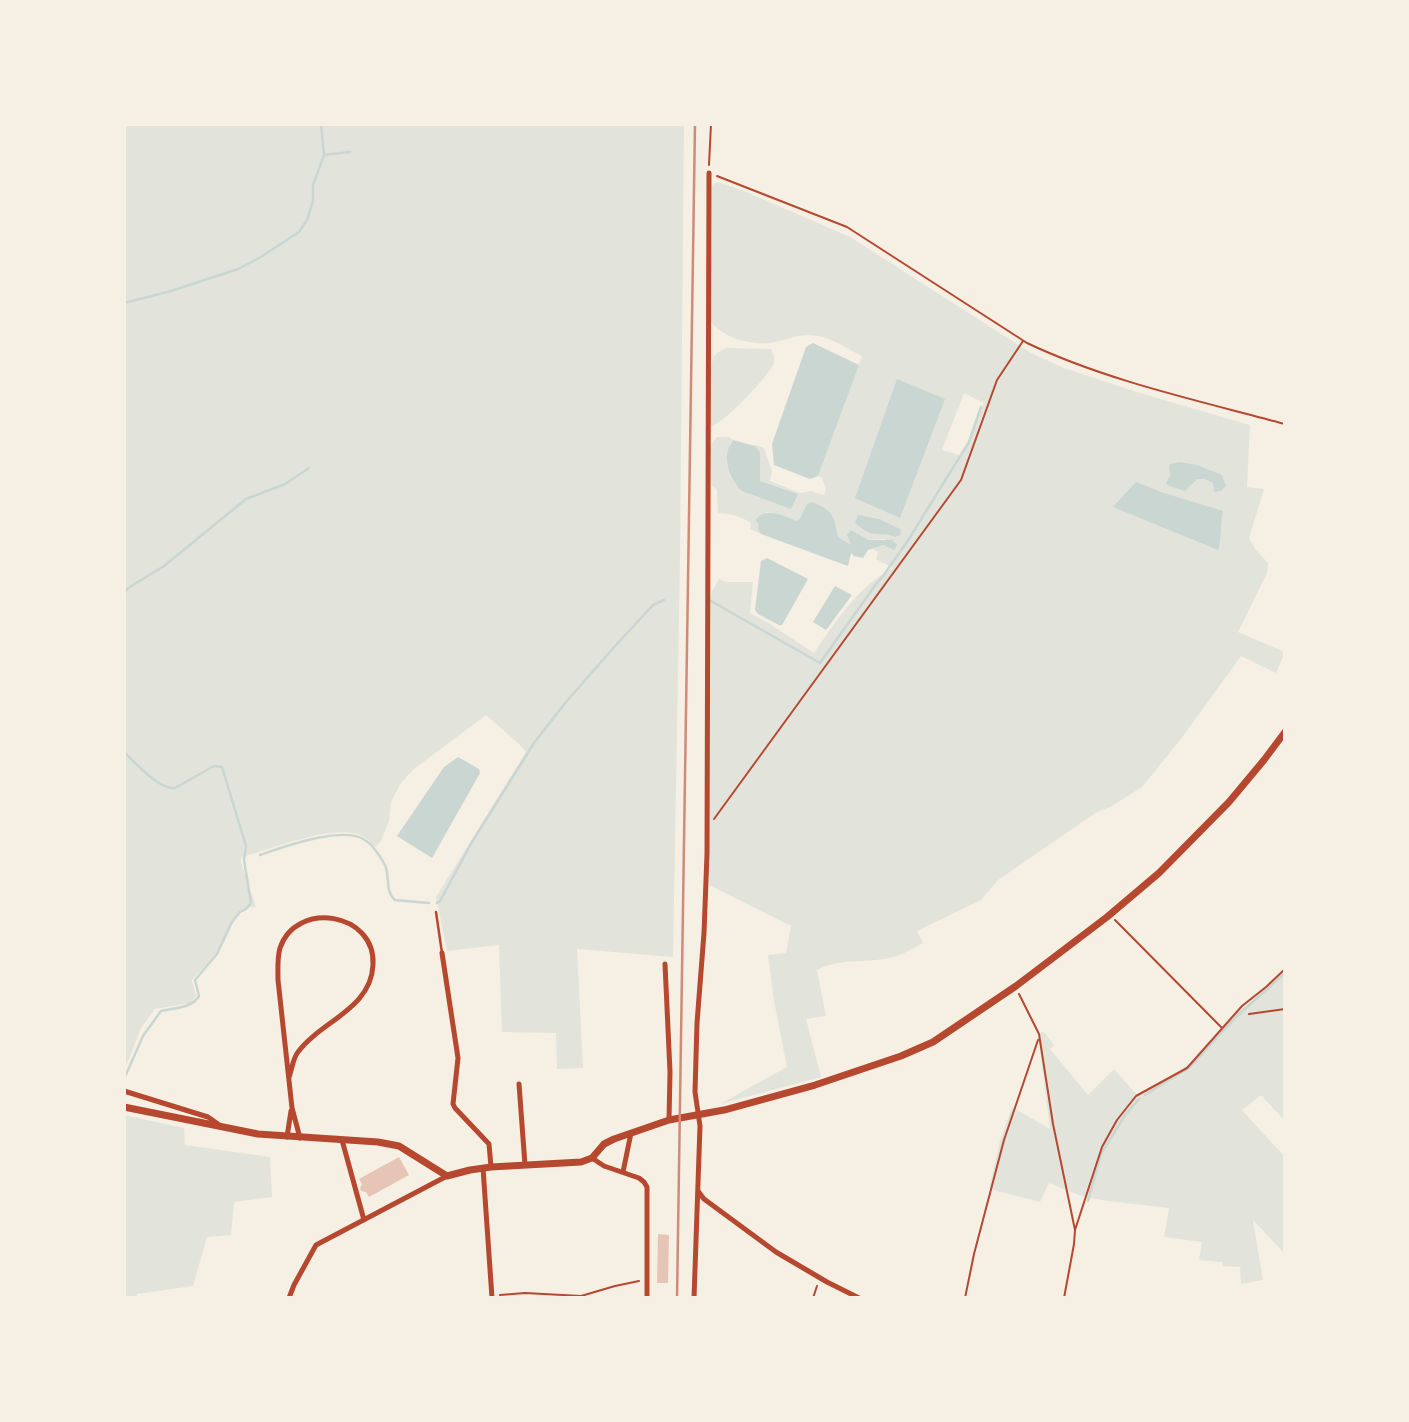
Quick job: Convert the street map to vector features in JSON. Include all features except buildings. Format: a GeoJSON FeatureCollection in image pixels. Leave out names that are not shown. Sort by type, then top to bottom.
{"type":"FeatureCollection","features":[{"type":"Feature","properties":{"kind":"main road"},"geometry":{"type":"LineString","coordinates":[[124,1107],[258,1134],[378,1142],[399,1146],[447,1176],[487,1168],[581,1162],[592,1158],[604,1144],[669,1120],[724,1110],[814,1085],[901,1056],[933,1042],[1016,986],[1159,873],[1228,802],[1285,732]]}},
{"type":"Feature","properties":{"kind":"street"},"geometry":{"type":"LineString","coordinates":[[694,1298],[700,1126],[695,1092],[706,824],[709,173]]}},
{"type":"Feature","properties":{"kind":"street"},"geometry":{"type":"LineString","coordinates":[[289,1077],[296,1054],[359,1000],[372,975],[372,951],[366,939],[357,928],[338,918],[318,918],[300,924],[280,947],[278,980],[292,1108],[300,1138]]}},
{"type":"Feature","properties":{"kind":"street"},"geometry":{"type":"LineString","coordinates":[[442,953],[458,1058],[453,1104],[489,1144],[487,1168],[492,1297]]}},
{"type":"Feature","properties":{"kind":"street"},"geometry":{"type":"LineString","coordinates":[[665,964],[670,1072],[669,1120]]}},
{"type":"Feature","properties":{"kind":"street"},"geometry":{"type":"LineString","coordinates":[[519,1084],[525,1165]]}},
{"type":"Feature","properties":{"kind":"street"},"geometry":{"type":"LineString","coordinates":[[124,1091],[208,1117],[221,1126]]}},
{"type":"Feature","properties":{"kind":"street"},"geometry":{"type":"LineString","coordinates":[[287,1137],[292,1108]]}},
{"type":"Feature","properties":{"kind":"street"},"geometry":{"type":"LineString","coordinates":[[622,1172],[631,1133]]}},
{"type":"Feature","properties":{"kind":"street"},"geometry":{"type":"LineString","coordinates":[[342,1140],[364,1220]]}},
{"type":"Feature","properties":{"kind":"street"},"geometry":{"type":"LineString","coordinates":[[592,1158],[604,1166],[644,1182],[647,1187],[647,1298]]}},
{"type":"Feature","properties":{"kind":"street"},"geometry":{"type":"LineString","coordinates":[[289,1298],[316,1245],[447,1176]]}},
{"type":"Feature","properties":{"kind":"street"},"geometry":{"type":"LineString","coordinates":[[698,1191],[704,1199],[776,1252],[859,1298]]}},
{"type":"Feature","properties":{"kind":"lane"},"geometry":{"type":"LineString","coordinates":[[436,912],[442,953]]}},
{"type":"Feature","properties":{"kind":"path"},"geometry":{"type":"LineString","coordinates":[[711,124],[709,173],[847,227],[1024,341],[1058,358],[1147,387],[1285,424]]}},
{"type":"Feature","properties":{"kind":"path"},"geometry":{"type":"LineString","coordinates":[[706,824],[711,823],[961,480],[997,380],[1024,341]]}},
{"type":"Feature","properties":{"kind":"path"},"geometry":{"type":"LineString","coordinates":[[1110,914],[1223,1029]]}},
{"type":"Feature","properties":{"kind":"path"},"geometry":{"type":"LineString","coordinates":[[1064,1298],[1075,1230],[1102,1147],[1117,1120],[1136,1097],[1187,1068],[1242,1006],[1285,969]]}},
{"type":"Feature","properties":{"kind":"path"},"geometry":{"type":"LineString","coordinates":[[1016,986],[1039,1038],[1075,1230]]}},
{"type":"Feature","properties":{"kind":"path"},"geometry":{"type":"LineString","coordinates":[[1249,1014],[1285,1009]]}},
{"type":"Feature","properties":{"kind":"path"},"geometry":{"type":"LineString","coordinates":[[965,1298],[1004,1140],[1039,1038]]}},
{"type":"Feature","properties":{"kind":"path"},"geometry":{"type":"LineString","coordinates":[[813,1298],[820,1278]]}},
{"type":"Feature","properties":{"kind":"path"},"geometry":{"type":"LineString","coordinates":[[492,1297],[525,1293],[581,1296],[647,1279]]}},
{"type":"Feature","properties":{"kind":"shaded area"},"geometry":{"type":"Polygon","coordinates":[[[124,124],[684,124],[673,957],[577,949],[583,1068],[557,1069],[556,1033],[502,1032],[499,945],[447,951],[436,897],[526,752],[486,715],[414,769],[401,783],[391,802],[389,821],[381,841],[375,847],[362,836],[336,832],[241,857],[256,907],[240,912],[230,924],[215,955],[192,980],[196,996],[190,1003],[155,1009],[141,1028],[124,1072],[124,124]]]}},
{"type":"Feature","properties":{"kind":"shaded area"},"geometry":{"type":"Polygon","coordinates":[[[717,182],[744,191],[850,237],[1031,353],[1064,368],[1250,425],[1247,487],[1264,489],[1249,538],[1268,563],[1267,573],[1238,632],[1285,652],[1276,673],[1241,656],[1181,739],[1142,787],[1097,812],[998,880],[981,900],[917,931],[923,943],[893,957],[835,963],[817,970],[826,1016],[806,1019],[821,1077],[720,1104],[787,1067],[768,955],[786,953],[791,926],[709,885],[708,598],[719,579],[726,582],[753,582],[750,613],[814,653],[858,595],[893,568],[876,559],[878,552],[872,549],[885,545],[885,539],[869,540],[851,530],[852,546],[838,537],[836,524],[804,510],[796,521],[767,512],[758,529],[761,534],[750,529],[751,523],[743,519],[718,513],[717,490],[711,484],[710,446],[717,437],[729,437],[733,440],[728,452],[728,463],[736,486],[798,495],[760,481],[760,452],[755,445],[764,448],[772,471],[770,481],[800,493],[811,491],[824,495],[826,489],[822,478],[818,476],[862,356],[823,337],[799,336],[761,343],[729,336],[715,327],[710,321],[711,186],[717,182]],[[964,393],[942,450],[962,456],[984,403],[964,393]]]}},
{"type":"Feature","properties":{"kind":"shaded area"},"geometry":{"type":"Polygon","coordinates":[[[813,343],[859,365],[818,476],[810,479],[774,465],[772,444],[806,347],[813,343]]]}},
{"type":"Feature","properties":{"kind":"shaded area"},"geometry":{"type":"Polygon","coordinates":[[[727,348],[771,349],[774,363],[746,398],[711,427],[712,363],[716,354],[727,348]]]}},
{"type":"Feature","properties":{"kind":"shaded area"},"geometry":{"type":"Polygon","coordinates":[[[897,379],[945,399],[900,518],[855,498],[897,379]]]}},
{"type":"Feature","properties":{"kind":"shaded area"},"geometry":{"type":"Polygon","coordinates":[[[733,440],[755,446],[760,452],[760,481],[798,494],[791,509],[742,491],[738,487],[727,461],[733,440]]]}},
{"type":"Feature","properties":{"kind":"shaded area"},"geometry":{"type":"Polygon","coordinates":[[[1181,462],[1222,475],[1226,486],[1221,491],[1214,492],[1213,483],[1197,479],[1185,491],[1169,486],[1166,483],[1170,476],[1169,465],[1181,462]]]}},
{"type":"Feature","properties":{"kind":"shaded area"},"geometry":{"type":"Polygon","coordinates":[[[1136,482],[1223,511],[1218,550],[1113,507],[1136,482]]]}},
{"type":"Feature","properties":{"kind":"shaded area"},"geometry":{"type":"Polygon","coordinates":[[[812,502],[828,511],[834,519],[838,537],[851,545],[847,535],[851,530],[869,540],[892,540],[897,545],[894,550],[884,545],[868,550],[863,558],[851,553],[848,566],[761,534],[758,529],[756,520],[764,514],[780,515],[796,521],[807,504],[812,502]]]}},
{"type":"Feature","properties":{"kind":"shaded area"},"geometry":{"type":"Polygon","coordinates":[[[858,515],[879,519],[900,529],[900,535],[895,537],[868,532],[855,523],[858,515]]]}},
{"type":"Feature","properties":{"kind":"shaded area"},"geometry":{"type":"Polygon","coordinates":[[[767,558],[808,579],[782,625],[755,610],[761,561],[767,558]]]}},
{"type":"Feature","properties":{"kind":"shaded area"},"geometry":{"type":"Polygon","coordinates":[[[835,586],[852,595],[826,630],[813,622],[835,586]]]}},
{"type":"Feature","properties":{"kind":"shaded area"},"geometry":{"type":"Polygon","coordinates":[[[458,757],[479,769],[480,773],[432,858],[397,836],[444,767],[458,757]]]}},
{"type":"Feature","properties":{"kind":"shaded area"},"geometry":{"type":"Polygon","coordinates":[[[1285,971],[1285,1121],[1261,1095],[1242,1110],[1285,1157],[1285,1254],[1253,1220],[1263,1280],[1241,1284],[1240,1267],[1199,1260],[1202,1242],[1164,1237],[1169,1208],[1084,1197],[1049,1183],[1040,1202],[989,1189],[1000,1141],[1012,1107],[1050,1129],[1038,1035],[1043,1031],[1054,1045],[1050,1049],[1088,1095],[1114,1069],[1137,1095],[1177,1073],[1192,1061],[1240,1010],[1285,971]]]}},
{"type":"Feature","properties":{"kind":"shaded area"},"geometry":{"type":"Polygon","coordinates":[[[124,1115],[184,1128],[185,1145],[270,1157],[272,1197],[234,1202],[231,1235],[207,1237],[193,1286],[137,1294],[137,1298],[124,1298],[124,1115]]]}},
{"type":"Feature","properties":{"kind":"waterway"},"geometry":{"type":"LineString","coordinates":[[321,124],[324,155]]}},
{"type":"Feature","properties":{"kind":"waterway"},"geometry":{"type":"LineString","coordinates":[[124,303],[238,269],[299,232],[307,220],[313,201],[313,185],[324,155],[350,152]]}},
{"type":"Feature","properties":{"kind":"waterway"},"geometry":{"type":"LineString","coordinates":[[711,601],[820,663],[907,542],[969,442],[981,407]]}},
{"type":"Feature","properties":{"kind":"waterway"},"geometry":{"type":"LineString","coordinates":[[124,594],[128,588],[164,566],[246,499],[285,484],[309,468]]}},
{"type":"Feature","properties":{"kind":"waterway"},"geometry":{"type":"LineString","coordinates":[[437,903],[534,743],[616,645],[653,605],[664,600]]}},
{"type":"Feature","properties":{"kind":"waterway"},"geometry":{"type":"LineString","coordinates":[[124,752],[162,785],[175,788],[214,766],[222,767],[246,846],[244,860],[251,903],[232,922],[217,954],[195,980],[199,996],[187,1005],[161,1011],[143,1036],[124,1079]]}},
{"type":"Feature","properties":{"kind":"waterway"},"geometry":{"type":"LineString","coordinates":[[260,855],[313,839],[355,836],[368,842],[381,858],[385,865],[390,893],[395,900],[429,903]]}},
{"type":"Feature","properties":{"kind":"waterway"},"geometry":{"type":"LineString","coordinates":[[1145,1095],[1190,1067],[1236,1017],[1285,973]]}},
{"type":"Feature","properties":{"kind":"waterway"},"geometry":{"type":"LineString","coordinates":[[1088,1201],[1101,1154],[1125,1115],[1139,1099]]}},
{"type":"Feature","properties":{"kind":"railway"},"geometry":{"type":"LineString","coordinates":[[677,1298],[695,124]]}}]}
